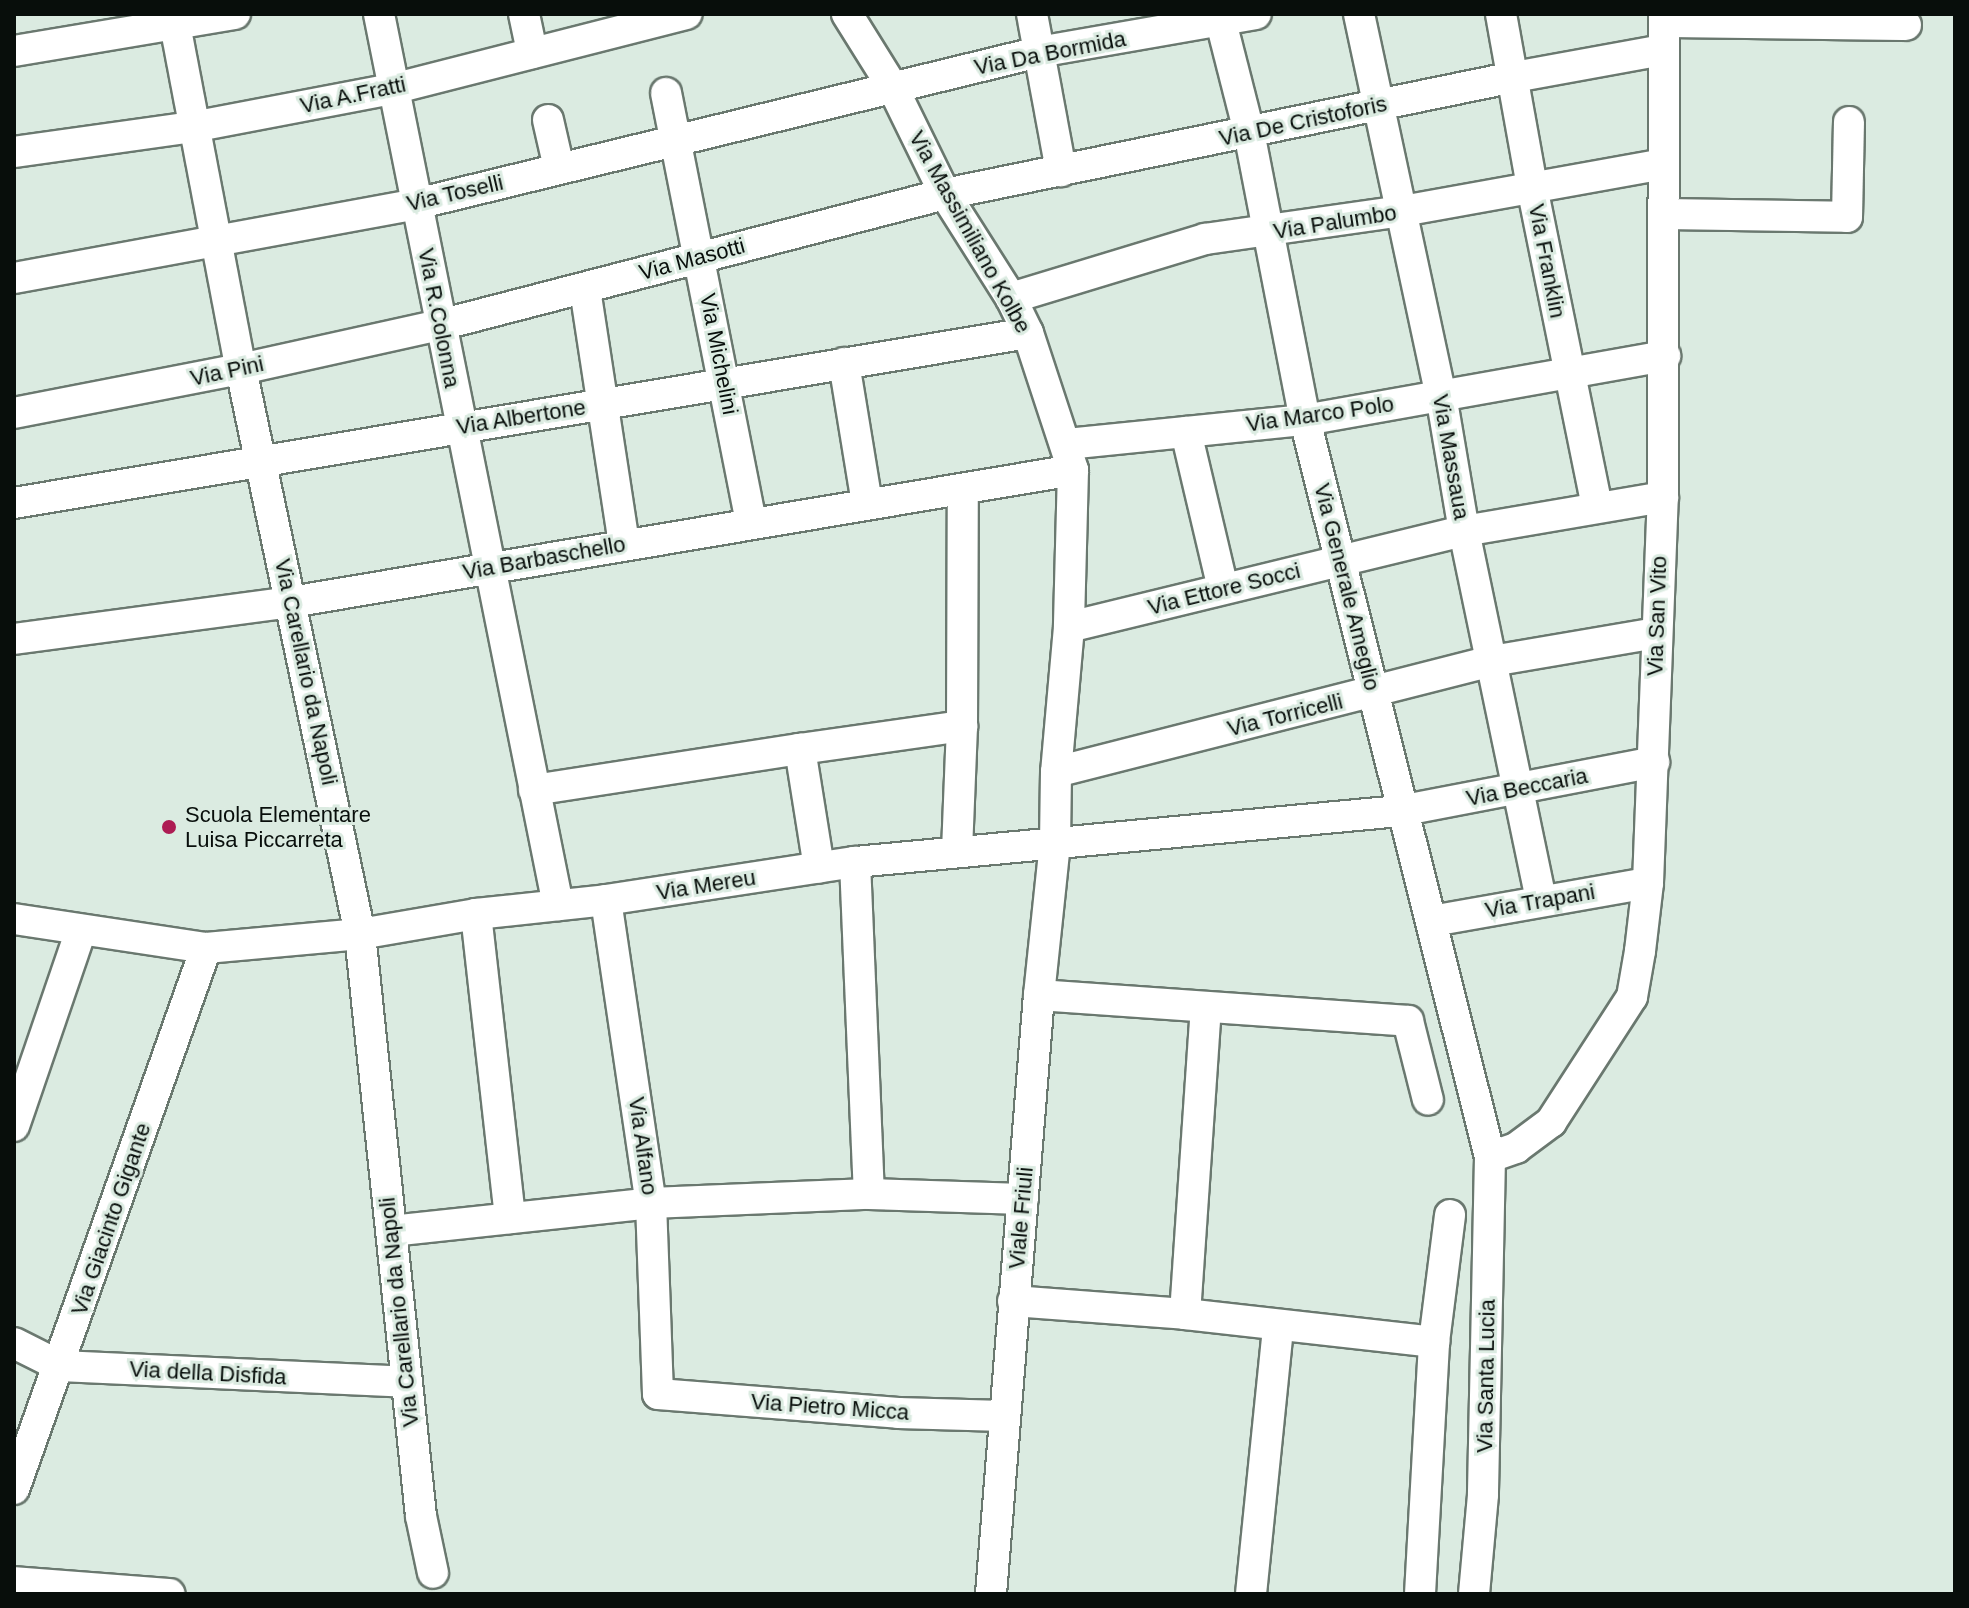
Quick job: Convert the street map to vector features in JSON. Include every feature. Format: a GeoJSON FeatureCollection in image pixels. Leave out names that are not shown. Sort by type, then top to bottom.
{"type":"FeatureCollection","features":[{"type":"Feature","properties":{"kind":"street"},"geometry":{"type":"LineString","coordinates":[[14,51],[175,20],[235,14]]}},
{"type":"Feature","properties":{"kind":"street","name":"Via R.Colonna"},"geometry":{"type":"LineString","coordinates":[[379,14],[488,569],[558,905]]}},
{"type":"Feature","properties":{"kind":"street"},"geometry":{"type":"LineString","coordinates":[[524,14],[532,53]]}},
{"type":"Feature","properties":{"kind":"street","name":"Via A.Fratti"},"geometry":{"type":"LineString","coordinates":[[14,152],[198,126],[392,89],[653,18],[687,14]]}},
{"type":"Feature","properties":{"kind":"street","name":"Via Massimiliano Kolbe"},"geometry":{"type":"LineString","coordinates":[[847,14],[892,86],[945,194],[1011,298],[1028,333],[1070,457],[1069,627],[1056,772],[1055,843]]}},
{"type":"Feature","properties":{"kind":"street"},"geometry":{"type":"LineString","coordinates":[[1032,14],[1061,171]]}},
{"type":"Feature","properties":{"kind":"street","name":"Via Da Bormida"},"geometry":{"type":"LineString","coordinates":[[892,86],[1039,52],[1256,14]]}},
{"type":"Feature","properties":{"kind":"street","name":"Via Massaua"},"geometry":{"type":"LineString","coordinates":[[1359,14],[1441,395],[1464,531],[1541,900]]}},
{"type":"Feature","properties":{"kind":"street","name":"Via Franklin"},"geometry":{"type":"LineString","coordinates":[[1501,14],[1532,187],[1597,506]]}},
{"type":"Feature","properties":{"kind":"street","name":"Via Generale Ameglio"},"geometry":{"type":"LineString","coordinates":[[1220,18],[1249,132],[1305,420],[1342,559],[1400,811],[1432,921],[1490,1157]]}},
{"type":"Feature","properties":{"kind":"street","name":"Via Carellario da Napoli"},"geometry":{"type":"LineString","coordinates":[[175,20],[198,126],[241,369],[263,459],[360,934],[421,1516],[433,1573]]}},
{"type":"Feature","properties":{"kind":"street","name":"Via De Cristoforis"},"geometry":{"type":"LineString","coordinates":[[945,194],[1514,77],[1664,29],[1906,25]]}},
{"type":"Feature","properties":{"kind":"street","name":"Via San Vito"},"geometry":{"type":"LineString","coordinates":[[1490,1157],[1516,1148],[1551,1122],[1632,997],[1648,883],[1654,762],[1655,633],[1663,497],[1664,29]]}},
{"type":"Feature","properties":{"kind":"street","name":"Via Toselli"},"geometry":{"type":"LineString","coordinates":[[14,278],[218,238],[416,204],[892,86]]}},
{"type":"Feature","properties":{"kind":"street","name":"Via Michelini"},"geometry":{"type":"LineString","coordinates":[[666,93],[751,522]]}},
{"type":"Feature","properties":{"kind":"street"},"geometry":{"type":"LineString","coordinates":[[548,120],[559,168]]}},
{"type":"Feature","properties":{"kind":"street"},"geometry":{"type":"LineString","coordinates":[[1664,214],[1847,217],[1849,122]]}},
{"type":"Feature","properties":{"kind":"street","name":"Via Palumbo"},"geometry":{"type":"LineString","coordinates":[[1011,298],[1205,239],[1402,211],[1663,164]]}},
{"type":"Feature","properties":{"kind":"street","name":"Via Masotti"},"geometry":{"type":"LineString","coordinates":[[440,325],[945,194]]}},
{"type":"Feature","properties":{"kind":"street"},"geometry":{"type":"LineString","coordinates":[[585,289],[624,544]]}},
{"type":"Feature","properties":{"kind":"street","name":"Via Pini"},"geometry":{"type":"LineString","coordinates":[[14,413],[241,369],[440,325]]}},
{"type":"Feature","properties":{"kind":"street","name":"Via Albertone"},"geometry":{"type":"LineString","coordinates":[[14,503],[1028,333]]}},
{"type":"Feature","properties":{"kind":"street","name":"Via Marco Polo"},"geometry":{"type":"LineString","coordinates":[[1070,457],[1186,432],[1305,420],[1665,356]]}},
{"type":"Feature","properties":{"kind":"street"},"geometry":{"type":"LineString","coordinates":[[844,363],[867,503]]}},
{"type":"Feature","properties":{"kind":"street"},"geometry":{"type":"LineString","coordinates":[[1186,432],[1223,589]]}},
{"type":"Feature","properties":{"kind":"street","name":"Via Barbaschello"},"geometry":{"type":"LineString","coordinates":[[14,639],[291,602],[751,522],[963,489],[1070,457]]}},
{"type":"Feature","properties":{"kind":"street"},"geometry":{"type":"LineString","coordinates":[[957,851],[962,726],[963,489]]}},
{"type":"Feature","properties":{"kind":"street","name":"Via Ettore Socci"},"geometry":{"type":"LineString","coordinates":[[1069,627],[1464,531],[1663,497]]}},
{"type":"Feature","properties":{"kind":"street","name":"Via Torricelli"},"geometry":{"type":"LineString","coordinates":[[1056,772],[1492,661],[1655,633]]}},
{"type":"Feature","properties":{"kind":"street"},"geometry":{"type":"LineString","coordinates":[[534,790],[962,726]]}},
{"type":"Feature","properties":{"kind":"street"},"geometry":{"type":"LineString","coordinates":[[800,749],[819,867]]}},
{"type":"Feature","properties":{"kind":"street","name":"Via Beccaria"},"geometry":{"type":"LineString","coordinates":[[1400,811],[1654,762]]}},
{"type":"Feature","properties":{"kind":"street","name":"Via Mereu"},"geometry":{"type":"LineString","coordinates":[[14,919],[206,948],[360,934],[476,914],[606,900],[855,862],[1400,811]]}},
{"type":"Feature","properties":{"kind":"street","name":"Viale Friuli"},"geometry":{"type":"LineString","coordinates":[[991,1594],[1039,995],[1055,843]]}},
{"type":"Feature","properties":{"kind":"street"},"geometry":{"type":"LineString","coordinates":[[855,862],[869,1194]]}},
{"type":"Feature","properties":{"kind":"street","name":"Via Trapani"},"geometry":{"type":"LineString","coordinates":[[1432,921],[1648,883]]}},
{"type":"Feature","properties":{"kind":"street","name":"Via Alfano"},"geometry":{"type":"LineString","coordinates":[[606,900],[651,1203],[658,1394]]}},
{"type":"Feature","properties":{"kind":"street"},"geometry":{"type":"LineString","coordinates":[[476,914],[510,1218]]}},
{"type":"Feature","properties":{"kind":"street"},"geometry":{"type":"LineString","coordinates":[[14,1126],[81,930]]}},
{"type":"Feature","properties":{"kind":"street","name":"Via Giacinto Gigante"},"geometry":{"type":"LineString","coordinates":[[14,1489],[206,948]]}},
{"type":"Feature","properties":{"kind":"street"},"geometry":{"type":"LineString","coordinates":[[1039,995],[1408,1021],[1428,1100]]}},
{"type":"Feature","properties":{"kind":"street"},"geometry":{"type":"LineString","coordinates":[[1185,1314],[1206,1009]]}},
{"type":"Feature","properties":{"kind":"street","name":"Via Santa Lucia"},"geometry":{"type":"LineString","coordinates":[[1474,1594],[1484,1480],[1490,1157]]}},
{"type":"Feature","properties":{"kind":"street"},"geometry":{"type":"LineString","coordinates":[[391,1231],[651,1203],[869,1194],[1023,1199]]}},
{"type":"Feature","properties":{"kind":"street"},"geometry":{"type":"LineString","coordinates":[[1420,1594],[1434,1342],[1450,1215]]}},
{"type":"Feature","properties":{"kind":"street"},"geometry":{"type":"LineString","coordinates":[[1013,1301],[1185,1314],[1278,1327],[1434,1342]]}},
{"type":"Feature","properties":{"kind":"street"},"geometry":{"type":"LineString","coordinates":[[1251,1594],[1278,1327]]}},
{"type":"Feature","properties":{"kind":"street","name":"Via della Disfida"},"geometry":{"type":"LineString","coordinates":[[14,1343],[60,1366],[406,1382]]}},
{"type":"Feature","properties":{"kind":"street","name":"Via Pietro Micca"},"geometry":{"type":"LineString","coordinates":[[658,1394],[898,1413],[1004,1416]]}},
{"type":"Feature","properties":{"kind":"street"},"geometry":{"type":"LineString","coordinates":[[14,1582],[170,1594]]}},
{"type":"Feature","properties":{"kind":"place","name":"Scuola Elementare Luisa Piccarreta"},"geometry":{"type":"Point","coordinates":[169,827]}}]}
